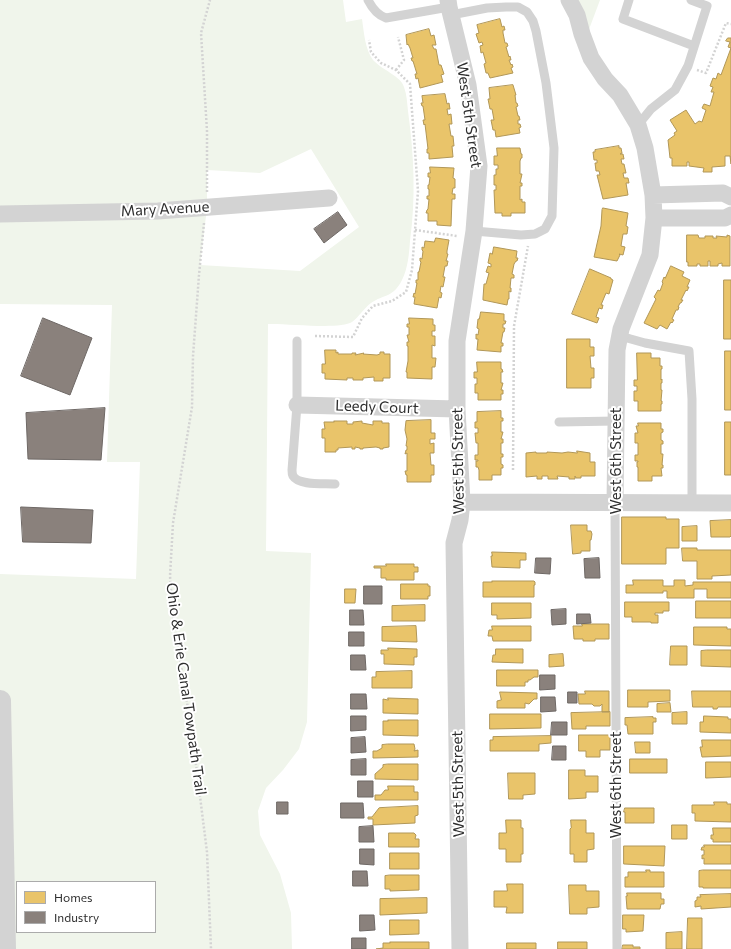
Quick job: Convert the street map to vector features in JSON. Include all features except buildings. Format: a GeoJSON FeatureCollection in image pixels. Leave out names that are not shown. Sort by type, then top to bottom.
{"type":"FeatureCollection","features":[{"type":"Feature","properties":{"kind":"street","name":"West 6th Street"},"geometry":{"type":"LineString","coordinates":[[569,0],[577,16],[582,34],[592,58],[605,79],[620,95],[638,125],[653,194],[654,218],[650,255],[620,336],[617,350],[615,503]]}},
{"type":"Feature","properties":{"kind":"street","name":"West 5th Street"},"geometry":{"type":"LineString","coordinates":[[449,7],[468,85],[479,166],[474,231],[456,341],[457,409],[462,502],[460,520],[454,543],[460,949]]}},
{"type":"Feature","properties":{"kind":"street"},"geometry":{"type":"LineString","coordinates":[[653,194],[723,193],[731,197]]}},
{"type":"Feature","properties":{"kind":"street","name":"Mary Avenue"},"geometry":{"type":"LineString","coordinates":[[0,214],[207,208],[329,198]]}},
{"type":"Feature","properties":{"kind":"street"},"geometry":{"type":"LineString","coordinates":[[654,218],[725,218],[731,215]]}},
{"type":"Feature","properties":{"kind":"street","name":"Leedy Court"},"geometry":{"type":"LineString","coordinates":[[297,405],[457,409]]}},
{"type":"Feature","properties":{"kind":"street"},"geometry":{"type":"LineString","coordinates":[[462,502],[731,503]]}},
{"type":"Feature","properties":{"kind":"street"},"geometry":{"type":"LineString","coordinates":[[0,701],[5,949]]}},
{"type":"Feature","properties":{"kind":"lane"},"geometry":{"type":"LineString","coordinates":[[368,0],[377,13],[386,18],[449,7],[518,7],[526,12],[533,21],[546,83],[554,148],[552,216],[545,229],[535,234],[521,235],[474,231]]}},
{"type":"Feature","properties":{"kind":"lane"},"geometry":{"type":"LineString","coordinates":[[628,0],[623,18],[694,46]]}},
{"type":"Feature","properties":{"kind":"lane"},"geometry":{"type":"LineString","coordinates":[[638,125],[651,109],[675,90],[688,66],[707,6],[691,0]]}},
{"type":"Feature","properties":{"kind":"lane"},"geometry":{"type":"LineString","coordinates":[[620,336],[645,343],[689,351],[692,398],[692,503]]}},
{"type":"Feature","properties":{"kind":"lane"},"geometry":{"type":"LineString","coordinates":[[297,341],[297,405],[292,470],[293,476],[298,481],[307,483],[335,484]]}},
{"type":"Feature","properties":{"kind":"lane"},"geometry":{"type":"LineString","coordinates":[[559,422],[616,421]]}},
{"type":"Feature","properties":{"kind":"lane","name":"West 6th Street"},"geometry":{"type":"LineString","coordinates":[[615,503],[617,949]]}},
{"type":"Feature","properties":{"kind":"path","name":"Ohio & Erie Canal Towpath Trail"},"geometry":{"type":"LineString","coordinates":[[210,0],[201,33],[207,131],[207,208],[199,275],[193,356],[192,407],[173,523],[170,576],[172,617],[192,733],[207,852],[212,949]]}},
{"type":"Feature","properties":{"kind":"path"},"geometry":{"type":"LineString","coordinates":[[693,68],[706,73],[726,23],[731,24]]}},
{"type":"Feature","properties":{"kind":"path"},"geometry":{"type":"LineString","coordinates":[[396,70],[404,60],[398,37]]}},
{"type":"Feature","properties":{"kind":"path"},"geometry":{"type":"LineString","coordinates":[[315,336],[354,338],[362,318],[372,306],[392,301],[406,292],[412,270],[418,191],[410,84],[396,70],[380,63],[371,52],[369,40]]}},
{"type":"Feature","properties":{"kind":"path"},"geometry":{"type":"LineString","coordinates":[[415,230],[457,236]]}},
{"type":"Feature","properties":{"kind":"path"},"geometry":{"type":"LineString","coordinates":[[513,470],[514,326],[528,246],[521,245]]}},
{"type":"Feature","properties":{"kind":"shaded area"},"geometry":{"type":"Polygon","coordinates":[[[0,0],[343,0],[346,22],[362,19],[365,41],[370,56],[377,64],[395,76],[404,87],[412,144],[414,193],[409,256],[406,271],[399,286],[392,293],[371,303],[357,318],[346,324],[325,326],[268,324],[266,551],[311,553],[307,722],[299,749],[283,770],[266,788],[258,811],[260,835],[280,874],[291,913],[292,949],[5,949],[0,701],[0,574],[136,579],[140,462],[107,462],[112,305],[0,304],[0,0]],[[311,149],[260,173],[207,170],[207,208],[200,265],[300,271],[359,227],[311,149]]]}},
{"type":"Feature","properties":{"kind":"shaded area"},"geometry":{"type":"Polygon","coordinates":[[[569,0],[600,0],[585,40],[569,0]]]}}]}
